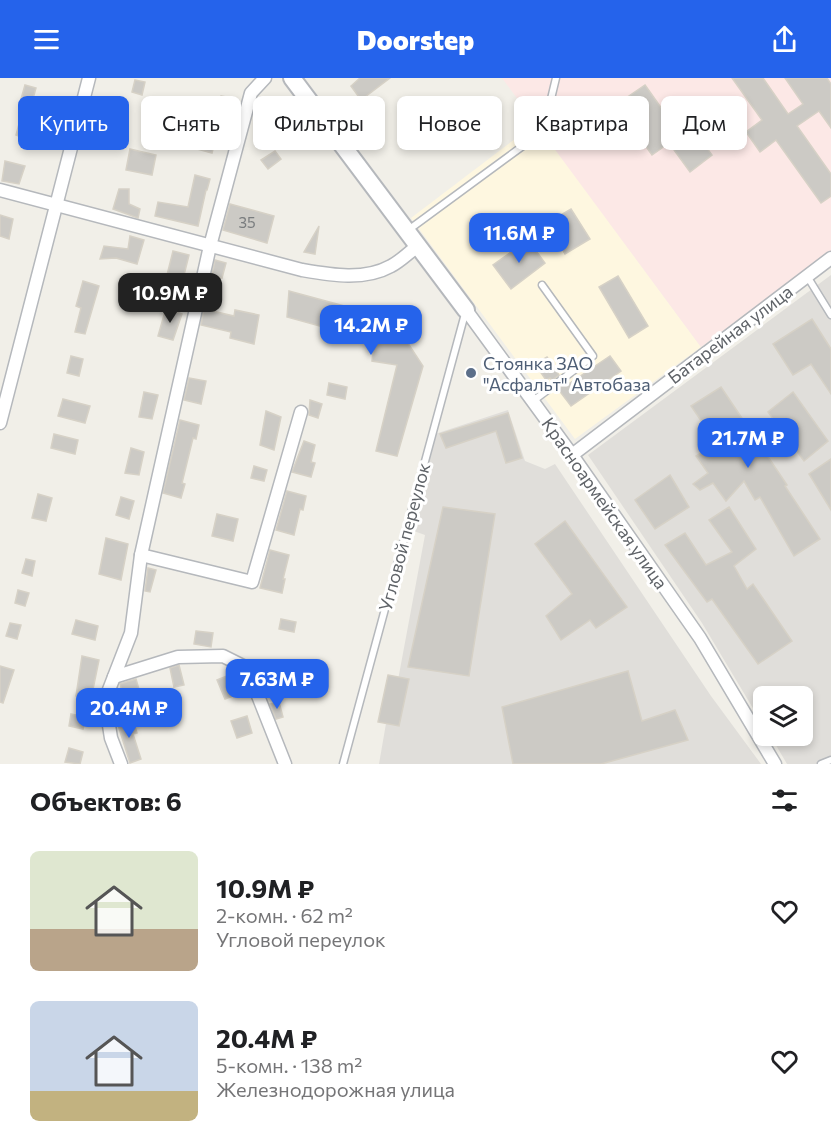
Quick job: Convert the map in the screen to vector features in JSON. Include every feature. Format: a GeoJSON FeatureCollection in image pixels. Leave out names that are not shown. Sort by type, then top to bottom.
{"type":"FeatureCollection","features":[{"type":"Feature","properties":{"kind":"street"},"geometry":{"type":"LineString","coordinates":[[0,423],[89,78]]}},
{"type":"Feature","properties":{"kind":"street"},"geometry":{"type":"LineString","coordinates":[[121,764],[111,738],[105,700],[131,633],[141,555],[210,246],[251,93],[265,78]]}},
{"type":"Feature","properties":{"kind":"street","name":"Красноармейская улица"},"geometry":{"type":"LineString","coordinates":[[292,78],[572,455],[700,638],[774,764]]}},
{"type":"Feature","properties":{"kind":"street"},"geometry":{"type":"LineString","coordinates":[[0,190],[302,270],[333,276],[358,276],[391,267],[418,246]]}},
{"type":"Feature","properties":{"kind":"street","name":"Батарейная улица"},"geometry":{"type":"LineString","coordinates":[[572,455],[831,258]]}},
{"type":"Feature","properties":{"kind":"street"},"geometry":{"type":"LineString","coordinates":[[141,555],[252,582],[301,412]]}},
{"type":"Feature","properties":{"kind":"street"},"geometry":{"type":"LineString","coordinates":[[114,677],[178,657],[223,656],[248,668],[285,764]]}},
{"type":"Feature","properties":{"kind":"lane"},"geometry":{"type":"LineString","coordinates":[[407,231],[544,128],[556,78]]}},
{"type":"Feature","properties":{"kind":"lane"},"geometry":{"type":"LineString","coordinates":[[807,276],[831,315]]}},
{"type":"Feature","properties":{"kind":"lane"},"geometry":{"type":"LineString","coordinates":[[532,401],[593,356],[542,285]]}},
{"type":"Feature","properties":{"kind":"lane","name":"Угловой переулок"},"geometry":{"type":"LineString","coordinates":[[343,764],[466,310]]}},
{"type":"Feature","properties":{"kind":"lane"},"geometry":{"type":"LineString","coordinates":[[821,764],[831,760]]}},
{"type":"Feature","properties":{"kind":"shaded area"},"geometry":{"type":"Polygon","coordinates":[[[502,78],[831,78],[831,251],[701,347],[555,150],[649,150],[649,96],[515,96],[502,78]]]}},
{"type":"Feature","properties":{"kind":"shaded area"},"geometry":{"type":"Polygon","coordinates":[[[514,140],[514,150],[556,150],[701,347],[575,439],[411,218],[514,140]]]}},
{"type":"Feature","properties":{"kind":"shaded area"},"geometry":{"type":"Polygon","coordinates":[[[831,275],[831,764],[787,764],[776,746],[813,746],[813,686],[753,686],[753,708],[702,623],[588,455],[831,275]]]}},
{"type":"Feature","properties":{"kind":"shaded area"},"geometry":{"type":"Polygon","coordinates":[[[508,410],[525,461],[545,469],[555,464],[711,696],[761,764],[379,764],[393,683],[398,680],[425,535],[411,530],[435,434],[508,410]]]}},
{"type":"Feature","properties":{"kind":"building"},"geometry":{"type":"Polygon","coordinates":[[[360,78],[390,78],[366,96],[358,96],[351,86],[360,78]]]}},
{"type":"Feature","properties":{"kind":"building"},"geometry":{"type":"Polygon","coordinates":[[[732,78],[763,78],[788,114],[803,104],[785,78],[827,78],[831,84],[831,128],[819,111],[797,126],[831,174],[831,196],[821,203],[776,140],[760,152],[747,131],[762,120],[732,78]]]}},
{"type":"Feature","properties":{"kind":"building"},"geometry":{"type":"Polygon","coordinates":[[[135,80],[145,82],[142,95],[132,92],[135,80]]]}},
{"type":"Feature","properties":{"kind":"building"},"geometry":{"type":"Polygon","coordinates":[[[25,85],[36,88],[34,96],[22,96],[25,85]]]}},
{"type":"Feature","properties":{"kind":"building"},"geometry":{"type":"Polygon","coordinates":[[[645,85],[661,108],[661,149],[652,155],[648,150],[649,96],[629,96],[645,85]]]}},
{"type":"Feature","properties":{"kind":"building"},"geometry":{"type":"Polygon","coordinates":[[[130,149],[156,155],[152,175],[126,170],[130,149]]]}},
{"type":"Feature","properties":{"kind":"building"},"geometry":{"type":"Polygon","coordinates":[[[674,150],[708,150],[712,155],[690,172],[674,150]]]}},
{"type":"Feature","properties":{"kind":"building"},"geometry":{"type":"Polygon","coordinates":[[[275,151],[281,159],[268,169],[261,160],[275,151]]]}},
{"type":"Feature","properties":{"kind":"building"},"geometry":{"type":"Polygon","coordinates":[[[5,161],[25,166],[19,184],[2,181],[5,161]]]}},
{"type":"Feature","properties":{"kind":"building"},"geometry":{"type":"Polygon","coordinates":[[[195,175],[210,179],[198,226],[155,216],[158,202],[188,207],[195,175]]]}},
{"type":"Feature","properties":{"kind":"building"},"geometry":{"type":"Polygon","coordinates":[[[119,189],[129,189],[129,204],[140,209],[138,218],[113,209],[119,189]]]}},
{"type":"Feature","properties":{"kind":"building"},"geometry":{"type":"Polygon","coordinates":[[[230,204],[274,216],[267,243],[223,230],[230,204]]]}},
{"type":"Feature","properties":{"kind":"building"},"geometry":{"type":"Polygon","coordinates":[[[571,209],[590,239],[565,254],[547,223],[571,209]]]}},
{"type":"Feature","properties":{"kind":"building"},"geometry":{"type":"Polygon","coordinates":[[[0,215],[13,219],[9,239],[0,236],[0,215]]]}},
{"type":"Feature","properties":{"kind":"building"},"geometry":{"type":"Polygon","coordinates":[[[319,226],[315,254],[304,252],[319,226]]]}},
{"type":"Feature","properties":{"kind":"building"},"geometry":{"type":"Polygon","coordinates":[[[130,236],[144,240],[137,264],[116,258],[100,259],[104,246],[128,249],[130,236]]]}},
{"type":"Feature","properties":{"kind":"building"},"geometry":{"type":"Polygon","coordinates":[[[528,240],[545,263],[511,289],[493,265],[528,240]]]}},
{"type":"Feature","properties":{"kind":"building"},"geometry":{"type":"Polygon","coordinates":[[[173,251],[189,255],[179,295],[163,291],[173,251]]]}},
{"type":"Feature","properties":{"kind":"building"},"geometry":{"type":"Polygon","coordinates":[[[215,260],[226,263],[222,278],[212,275],[215,260]]]}},
{"type":"Feature","properties":{"kind":"building"},"geometry":{"type":"Polygon","coordinates":[[[618,276],[648,326],[629,338],[599,287],[618,276]]]}},
{"type":"Feature","properties":{"kind":"building"},"geometry":{"type":"Polygon","coordinates":[[[83,281],[99,286],[85,334],[75,332],[81,308],[76,306],[83,281]]]}},
{"type":"Feature","properties":{"kind":"building"},"geometry":{"type":"Polygon","coordinates":[[[289,291],[392,319],[423,366],[397,456],[376,451],[397,365],[372,361],[374,341],[287,317],[289,291]]]}},
{"type":"Feature","properties":{"kind":"building"},"geometry":{"type":"Polygon","coordinates":[[[166,308],[182,314],[173,340],[158,336],[166,308]]]}},
{"type":"Feature","properties":{"kind":"building"},"geometry":{"type":"Polygon","coordinates":[[[204,309],[234,316],[235,310],[259,315],[254,344],[230,338],[231,332],[201,325],[204,309]]]}},
{"type":"Feature","properties":{"kind":"building"},"geometry":{"type":"Polygon","coordinates":[[[812,319],[831,349],[831,394],[811,364],[793,375],[773,344],[812,319]]]}},
{"type":"Feature","properties":{"kind":"building"},"geometry":{"type":"Polygon","coordinates":[[[71,356],[83,359],[79,376],[67,373],[71,356]]]}},
{"type":"Feature","properties":{"kind":"building"},"geometry":{"type":"Polygon","coordinates":[[[610,356],[621,371],[571,406],[558,389],[610,356]]]}},
{"type":"Feature","properties":{"kind":"building"},"geometry":{"type":"Polygon","coordinates":[[[547,357],[559,375],[552,380],[550,378],[546,380],[535,364],[547,357]]]}},
{"type":"Feature","properties":{"kind":"building"},"geometry":{"type":"Polygon","coordinates":[[[189,378],[206,381],[201,404],[184,400],[189,378]]]}},
{"type":"Feature","properties":{"kind":"building"},"geometry":{"type":"Polygon","coordinates":[[[329,383],[347,387],[345,399],[327,395],[329,383]]]}},
{"type":"Feature","properties":{"kind":"building"},"geometry":{"type":"Polygon","coordinates":[[[721,387],[787,485],[785,486],[820,539],[794,556],[760,497],[755,500],[744,481],[726,501],[713,483],[700,490],[693,484],[708,473],[696,456],[717,444],[691,406],[721,387]]]}},
{"type":"Feature","properties":{"kind":"building"},"geometry":{"type":"Polygon","coordinates":[[[144,392],[158,395],[152,419],[139,417],[144,392]]]}},
{"type":"Feature","properties":{"kind":"building"},"geometry":{"type":"Polygon","coordinates":[[[793,392],[828,441],[804,461],[768,412],[793,392]]]}},
{"type":"Feature","properties":{"kind":"building"},"geometry":{"type":"Polygon","coordinates":[[[63,399],[90,406],[85,423],[58,416],[63,399]]]}},
{"type":"Feature","properties":{"kind":"building"},"geometry":{"type":"Polygon","coordinates":[[[310,400],[322,404],[318,418],[309,415],[310,400]]]}},
{"type":"Feature","properties":{"kind":"building"},"geometry":{"type":"Polygon","coordinates":[[[266,411],[281,417],[274,450],[260,445],[266,411]]]}},
{"type":"Feature","properties":{"kind":"building"},"geometry":{"type":"Polygon","coordinates":[[[508,413],[522,458],[506,463],[496,431],[446,448],[440,434],[508,413]]]}},
{"type":"Feature","properties":{"kind":"building"},"geometry":{"type":"Polygon","coordinates":[[[180,420],[199,425],[196,439],[193,438],[182,483],[185,484],[181,498],[163,493],[180,420]]]}},
{"type":"Feature","properties":{"kind":"building"},"geometry":{"type":"Polygon","coordinates":[[[54,434],[78,440],[75,454],[51,448],[54,434]]]}},
{"type":"Feature","properties":{"kind":"building"},"geometry":{"type":"Polygon","coordinates":[[[304,441],[315,445],[311,462],[315,463],[311,477],[292,472],[304,441]]]}},
{"type":"Feature","properties":{"kind":"building"},"geometry":{"type":"Polygon","coordinates":[[[131,448],[144,452],[139,475],[125,473],[131,448]]]}},
{"type":"Feature","properties":{"kind":"building"},"geometry":{"type":"Polygon","coordinates":[[[831,459],[831,510],[809,474],[831,459]]]}},
{"type":"Feature","properties":{"kind":"building"},"geometry":{"type":"Polygon","coordinates":[[[254,466],[267,470],[264,481],[251,478],[254,466]]]}},
{"type":"Feature","properties":{"kind":"building"},"geometry":{"type":"Polygon","coordinates":[[[670,475],[689,507],[655,529],[635,500],[670,475]]]}},
{"type":"Feature","properties":{"kind":"building"},"geometry":{"type":"Polygon","coordinates":[[[287,491],[306,496],[303,510],[300,509],[294,535],[276,530],[287,491]]]}},
{"type":"Feature","properties":{"kind":"building"},"geometry":{"type":"Polygon","coordinates":[[[38,494],[52,498],[46,521],[32,518],[38,494]]]}},
{"type":"Feature","properties":{"kind":"building"},"geometry":{"type":"Polygon","coordinates":[[[121,497],[134,501],[129,519],[116,515],[121,497]]]}},
{"type":"Feature","properties":{"kind":"building"},"geometry":{"type":"Polygon","coordinates":[[[443,507],[495,514],[469,676],[408,667],[443,507]]]}},
{"type":"Feature","properties":{"kind":"building"},"geometry":{"type":"Polygon","coordinates":[[[729,507],[756,549],[734,566],[747,589],[753,584],[792,641],[758,664],[712,599],[707,602],[665,545],[685,533],[706,565],[732,552],[709,520],[729,507]]]}},
{"type":"Feature","properties":{"kind":"building"},"geometry":{"type":"Polygon","coordinates":[[[217,514],[238,519],[233,541],[212,536],[217,514]]]}},
{"type":"Feature","properties":{"kind":"building"},"geometry":{"type":"Polygon","coordinates":[[[565,521],[627,607],[596,628],[590,620],[561,640],[546,616],[572,594],[535,544],[565,521]]]}},
{"type":"Feature","properties":{"kind":"building"},"geometry":{"type":"Polygon","coordinates":[[[106,538],[128,544],[121,580],[99,574],[106,538]]]}},
{"type":"Feature","properties":{"kind":"building"},"geometry":{"type":"Polygon","coordinates":[[[270,550],[289,555],[282,593],[260,588],[270,550]]]}},
{"type":"Feature","properties":{"kind":"building"},"geometry":{"type":"Polygon","coordinates":[[[26,559],[35,561],[32,576],[22,573],[26,559]]]}},
{"type":"Feature","properties":{"kind":"building"},"geometry":{"type":"Polygon","coordinates":[[[148,568],[156,570],[150,592],[145,591],[148,568]]]}},
{"type":"Feature","properties":{"kind":"building"},"geometry":{"type":"Polygon","coordinates":[[[18,590],[29,593],[25,606],[15,603],[18,590]]]}},
{"type":"Feature","properties":{"kind":"building"},"geometry":{"type":"Polygon","coordinates":[[[281,619],[296,622],[294,632],[279,629],[281,619]]]}},
{"type":"Feature","properties":{"kind":"building"},"geometry":{"type":"Polygon","coordinates":[[[76,620],[98,626],[95,640],[72,634],[76,620]]]}},
{"type":"Feature","properties":{"kind":"building"},"geometry":{"type":"Polygon","coordinates":[[[10,623],[21,625],[17,639],[6,636],[10,623]]]}},
{"type":"Feature","properties":{"kind":"building"},"geometry":{"type":"Polygon","coordinates":[[[196,631],[213,633],[211,647],[194,644],[196,631]]]}},
{"type":"Feature","properties":{"kind":"building"},"geometry":{"type":"Polygon","coordinates":[[[82,656],[99,660],[91,699],[76,696],[82,656]]]}},
{"type":"Feature","properties":{"kind":"building"},"geometry":{"type":"Polygon","coordinates":[[[179,665],[184,685],[174,687],[170,668],[179,665]]]}},
{"type":"Feature","properties":{"kind":"building"},"geometry":{"type":"Polygon","coordinates":[[[0,666],[14,670],[3,703],[0,702],[0,666]]]}},
{"type":"Feature","properties":{"kind":"building"},"geometry":{"type":"Polygon","coordinates":[[[261,666],[276,667],[275,681],[261,680],[261,666]]]}},
{"type":"Feature","properties":{"kind":"building"},"geometry":{"type":"Polygon","coordinates":[[[628,671],[642,721],[675,710],[688,740],[601,764],[513,764],[502,707],[628,671]]]}},
{"type":"Feature","properties":{"kind":"building"},"geometry":{"type":"Polygon","coordinates":[[[232,674],[241,693],[225,699],[217,680],[232,674]]]}},
{"type":"Feature","properties":{"kind":"building"},"geometry":{"type":"Polygon","coordinates":[[[388,675],[409,679],[399,726],[378,722],[388,675]]]}},
{"type":"Feature","properties":{"kind":"building"},"geometry":{"type":"Polygon","coordinates":[[[136,679],[142,700],[126,705],[120,684],[136,679]]]}},
{"type":"Feature","properties":{"kind":"building"},"geometry":{"type":"Polygon","coordinates":[[[279,702],[283,717],[276,719],[270,704],[279,702]]]}},
{"type":"Feature","properties":{"kind":"building"},"geometry":{"type":"Polygon","coordinates":[[[71,714],[86,717],[83,729],[69,726],[71,714]]]}},
{"type":"Feature","properties":{"kind":"building"},"geometry":{"type":"Polygon","coordinates":[[[247,716],[252,733],[237,738],[231,721],[247,716]]]}},
{"type":"Feature","properties":{"kind":"building"},"geometry":{"type":"Polygon","coordinates":[[[132,717],[137,733],[133,734],[141,759],[130,763],[117,722],[132,717]]]}},
{"type":"Feature","properties":{"kind":"building"},"geometry":{"type":"Polygon","coordinates":[[[69,748],[83,752],[80,764],[65,762],[69,748]]]}},
{"type":"Feature","properties":{"kind":"place","name":"Стоянка ЗАО \"Асфальт\" Автобаза"},"geometry":{"type":"Point","coordinates":[471,373]}}]}
